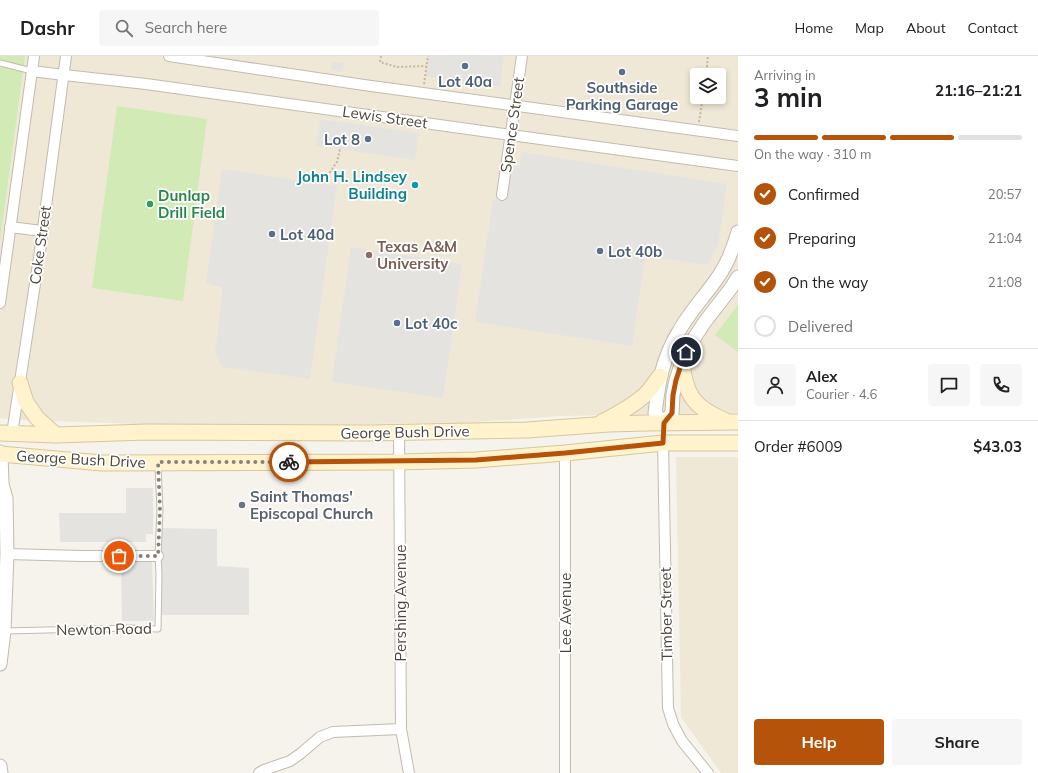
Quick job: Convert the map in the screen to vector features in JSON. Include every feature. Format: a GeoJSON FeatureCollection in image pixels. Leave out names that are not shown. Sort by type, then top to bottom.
{"type":"FeatureCollection","features":[{"type":"Feature","properties":{"kind":"main road"},"geometry":{"type":"LineString","coordinates":[[682,362],[686,385],[696,402],[710,414],[734,422]]}},
{"type":"Feature","properties":{"kind":"main road"},"geometry":{"type":"LineString","coordinates":[[597,425],[635,403],[647,393],[660,376]]}},
{"type":"Feature","properties":{"kind":"main road"},"geometry":{"type":"LineString","coordinates":[[20,382],[26,402],[37,418],[56,434]]}},
{"type":"Feature","properties":{"kind":"main road","name":"George Bush Drive"},"geometry":{"type":"LineString","coordinates":[[6,434],[527,430],[647,423],[734,422]]}},
{"type":"Feature","properties":{"kind":"main road","name":"George Bush Drive"},"geometry":{"type":"LineString","coordinates":[[0,453],[102,463],[399,462],[476,460],[663,443],[738,443]]}},
{"type":"Feature","properties":{"kind":"street"},"geometry":{"type":"LineString","coordinates":[[0,303],[34,56]]}},
{"type":"Feature","properties":{"kind":"street","name":"Coke Street"},"geometry":{"type":"LineString","coordinates":[[6,434],[20,382],[66,56]]}},
{"type":"Feature","properties":{"kind":"street","name":"Lewis Street"},"geometry":{"type":"LineString","coordinates":[[169,56],[738,136]]}},
{"type":"Feature","properties":{"kind":"street","name":"Spence Street"},"geometry":{"type":"LineString","coordinates":[[502,195],[522,56]]}},
{"type":"Feature","properties":{"kind":"street","name":"Lewis Street"},"geometry":{"type":"LineString","coordinates":[[32,71],[146,84],[738,166]]}},
{"type":"Feature","properties":{"kind":"street"},"geometry":{"type":"LineString","coordinates":[[10,228],[42,231]]}},
{"type":"Feature","properties":{"kind":"street"},"geometry":{"type":"LineString","coordinates":[[664,423],[655,413],[663,365],[679,331],[723,270],[738,232]]}},
{"type":"Feature","properties":{"kind":"street"},"geometry":{"type":"LineString","coordinates":[[663,443],[664,423],[672,413],[675,387],[682,362],[696,334],[738,277]]}},
{"type":"Feature","properties":{"kind":"street","name":"Pershing Avenue"},"geometry":{"type":"LineString","coordinates":[[399,432],[401,730],[409,773]]}},
{"type":"Feature","properties":{"kind":"street"},"geometry":{"type":"LineString","coordinates":[[0,664],[4,631],[7,554],[6,498],[2,484],[0,453],[6,434]]}},
{"type":"Feature","properties":{"kind":"street","name":"Timber Street"},"geometry":{"type":"LineString","coordinates":[[663,443],[668,708],[673,724],[682,741],[708,773]]}},
{"type":"Feature","properties":{"kind":"street","name":"Lee Avenue"},"geometry":{"type":"LineString","coordinates":[[565,453],[565,773]]}},
{"type":"Feature","properties":{"kind":"street"},"geometry":{"type":"LineString","coordinates":[[7,554],[158,556]]}},
{"type":"Feature","properties":{"kind":"street"},"geometry":{"type":"LineString","coordinates":[[259,773],[290,761],[320,737],[333,732],[401,730]]}},
{"type":"Feature","properties":{"kind":"street"},"geometry":{"type":"LineString","coordinates":[[0,766],[1,773]]}},
{"type":"Feature","properties":{"kind":"lane"},"geometry":{"type":"LineString","coordinates":[[0,63],[32,71]]}},
{"type":"Feature","properties":{"kind":"lane","name":"Newton Road"},"geometry":{"type":"LineString","coordinates":[[4,631],[130,628],[158,629],[158,556],[160,510],[158,462]]}},
{"type":"Feature","properties":{"kind":"path"},"geometry":{"type":"LineString","coordinates":[[381,56],[380,62],[397,67],[426,66]]}},
{"type":"Feature","properties":{"kind":"path"},"geometry":{"type":"LineString","coordinates":[[424,84],[428,56]]}},
{"type":"Feature","properties":{"kind":"path"},"geometry":{"type":"LineString","coordinates":[[707,68],[708,56]]}},
{"type":"Feature","properties":{"kind":"path"},"geometry":{"type":"LineString","coordinates":[[698,131],[702,104]]}},
{"type":"Feature","properties":{"kind":"path"},"geometry":{"type":"LineString","coordinates":[[325,184],[330,172],[337,162],[340,149]]}},
{"type":"Feature","properties":{"kind":"shaded area","name":"Texas A&M University"},"geometry":{"type":"Polygon","coordinates":[[[0,56],[738,56],[738,413],[561,416],[462,423],[141,424],[0,418],[0,56]]]}},
{"type":"Feature","properties":{"kind":"shaded area","name":"Lot 40a"},"geometry":{"type":"Polygon","coordinates":[[[429,56],[504,56],[500,87],[426,76],[429,56]]]}},
{"type":"Feature","properties":{"kind":"shaded area"},"geometry":{"type":"Polygon","coordinates":[[[332,62],[344,63],[343,72],[331,70],[332,62]]]}},
{"type":"Feature","properties":{"kind":"shaded area","name":"Lot 8"},"geometry":{"type":"Polygon","coordinates":[[[320,119],[419,133],[415,160],[316,146],[320,119]]]}},
{"type":"Feature","properties":{"kind":"shaded area","name":"Lot 40b"},"geometry":{"type":"Polygon","coordinates":[[[521,152],[727,184],[718,245],[707,265],[645,256],[632,346],[475,322],[493,199],[507,201],[512,165],[520,166],[521,152]]]}},
{"type":"Feature","properties":{"kind":"shaded area","name":"Lot 40d"},"geometry":{"type":"Polygon","coordinates":[[[222,169],[337,186],[310,379],[222,367],[215,352],[223,288],[206,283],[222,169]]]}},
{"type":"Feature","properties":{"kind":"shaded area","name":"Lot 40c"},"geometry":{"type":"Polygon","coordinates":[[[351,247],[462,264],[443,398],[332,382],[351,247]]]}},
{"type":"Feature","properties":{"kind":"shaded area"},"geometry":{"type":"Polygon","coordinates":[[[676,457],[738,457],[738,773],[721,773],[681,717],[676,457]]]}},
{"type":"Feature","properties":{"kind":"shaded area"},"geometry":{"type":"Polygon","coordinates":[[[126,488],[153,488],[153,534],[146,534],[146,542],[60,542],[59,513],[126,513],[126,488]]]}},
{"type":"Feature","properties":{"kind":"shaded area"},"geometry":{"type":"Polygon","coordinates":[[[161,528],[217,529],[217,566],[249,568],[249,615],[162,615],[161,528]]]}},
{"type":"Feature","properties":{"kind":"shaded area"},"geometry":{"type":"Polygon","coordinates":[[[152,560],[154,621],[122,621],[121,561],[152,560]]]}},
{"type":"Feature","properties":{"kind":"green space"},"geometry":{"type":"Polygon","coordinates":[[[0,56],[25,56],[0,242],[0,56]]]}},
{"type":"Feature","properties":{"kind":"green space","name":"Dunlap Drill Field"},"geometry":{"type":"Polygon","coordinates":[[[117,106],[207,119],[183,301],[92,288],[117,106]]]}},
{"type":"Feature","properties":{"kind":"green space"},"geometry":{"type":"Polygon","coordinates":[[[738,305],[738,352],[715,335],[738,305]]]}},
{"type":"Feature","properties":{"kind":"way so far"},"geometry":{"type":"LineString","coordinates":[[119,556],[158,556],[160,510],[158,462],[289,462]]}},
{"type":"Feature","properties":{"kind":"place","name":"Lot 40a"},"geometry":{"type":"Point","coordinates":[465,66]}},
{"type":"Feature","properties":{"kind":"place","name":"Southside Parking Garage"},"geometry":{"type":"Point","coordinates":[622,72]}},
{"type":"Feature","properties":{"kind":"place","name":"Lot 8"},"geometry":{"type":"Point","coordinates":[368,139]}},
{"type":"Feature","properties":{"kind":"place","name":"John H. Lindsey Building"},"geometry":{"type":"Point","coordinates":[415,185]}},
{"type":"Feature","properties":{"kind":"place","name":"Dunlap Drill Field"},"geometry":{"type":"Point","coordinates":[150,204]}},
{"type":"Feature","properties":{"kind":"place","name":"Lot 40d"},"geometry":{"type":"Point","coordinates":[272,234]}},
{"type":"Feature","properties":{"kind":"place","name":"Lot 40b"},"geometry":{"type":"Point","coordinates":[600,251]}},
{"type":"Feature","properties":{"kind":"place","name":"Texas A&M University"},"geometry":{"type":"Point","coordinates":[369,255]}},
{"type":"Feature","properties":{"kind":"place","name":"Lot 40c"},"geometry":{"type":"Point","coordinates":[397,323]}},
{"type":"Feature","properties":{"kind":"place","name":"Saint Thomas' Episcopal Church"},"geometry":{"type":"Point","coordinates":[242,505]}},
{"type":"Feature","properties":{"kind":"route"},"geometry":{"type":"LineString","coordinates":[[289,462],[476,460],[663,443],[664,423],[672,413],[676,380],[686,352]]}}]}
